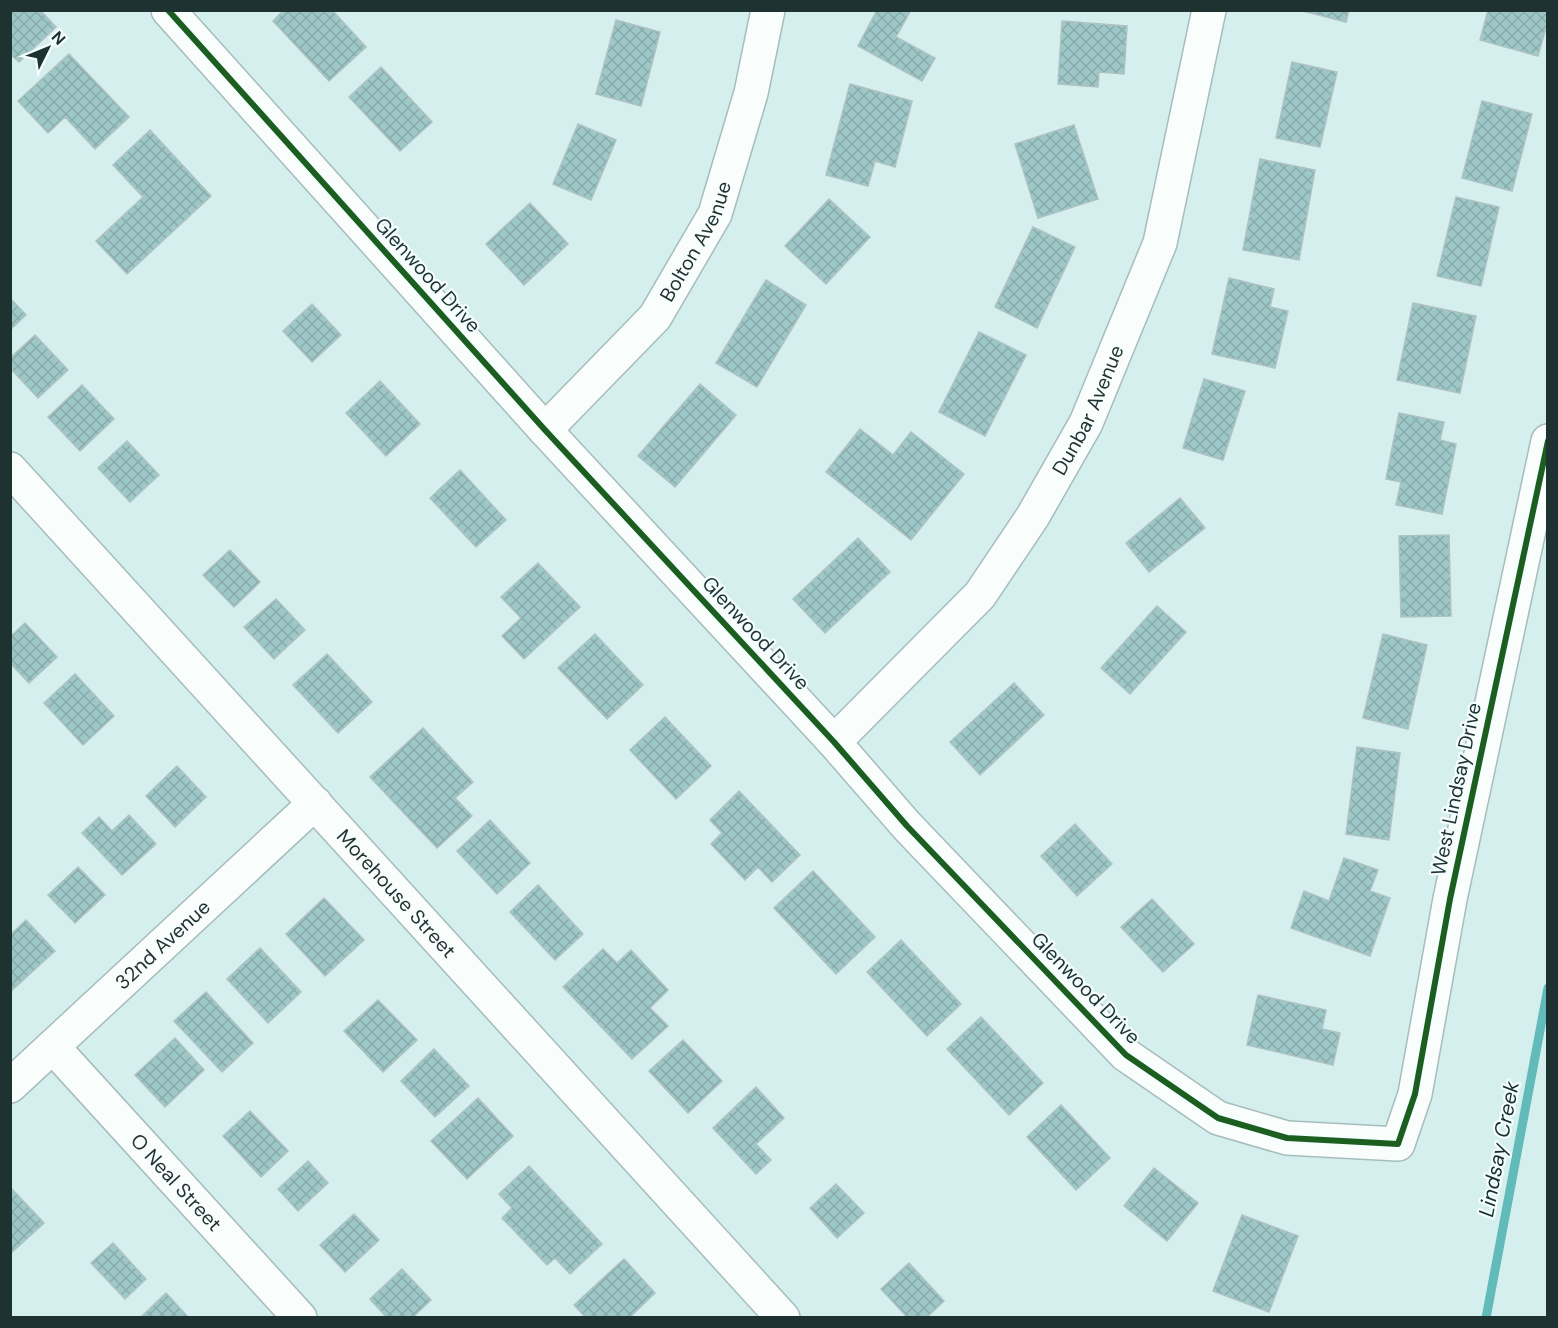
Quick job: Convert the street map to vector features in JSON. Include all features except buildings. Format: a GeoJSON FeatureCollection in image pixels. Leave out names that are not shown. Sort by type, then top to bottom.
{"type":"FeatureCollection","features":[{"type":"Feature","properties":{"kind":"street","name":"Glenwood Drive"},"geometry":{"type":"LineString","coordinates":[[168,10],[545,430],[834,742],[907,826],[1126,1055],[1218,1118],[1287,1138],[1398,1144]]}},
{"type":"Feature","properties":{"kind":"street","name":"Bolton Avenue"},"geometry":{"type":"LineString","coordinates":[[545,430],[655,316],[715,214],[751,93],[768,10]]}},
{"type":"Feature","properties":{"kind":"street","name":"Dunbar Avenue"},"geometry":{"type":"LineString","coordinates":[[834,742],[980,595],[1033,516],[1086,423],[1160,243],[1209,10]]}},
{"type":"Feature","properties":{"kind":"street","name":"West Lindsay Drive"},"geometry":{"type":"LineString","coordinates":[[1398,1144],[1415,1094],[1450,899],[1548,441]]}},
{"type":"Feature","properties":{"kind":"street","name":"Morehouse Street"},"geometry":{"type":"LineString","coordinates":[[10,469],[783,1317]]}},
{"type":"Feature","properties":{"kind":"street","name":"32nd Avenue"},"geometry":{"type":"LineString","coordinates":[[10,1086],[315,803]]}},
{"type":"Feature","properties":{"kind":"street","name":"O Neal Street"},"geometry":{"type":"LineString","coordinates":[[53,1047],[300,1317]]}},
{"type":"Feature","properties":{"kind":"waterway","name":"Lindsay Creek"},"geometry":{"type":"LineString","coordinates":[[1486,1318],[1548,988]]}},
{"type":"Feature","properties":{"kind":"cycle path"},"geometry":{"type":"LineString","coordinates":[[168,10],[545,430],[834,742],[907,826],[1126,1055],[1218,1118],[1287,1138],[1398,1144],[1415,1094],[1450,899],[1548,441]]}}]}
